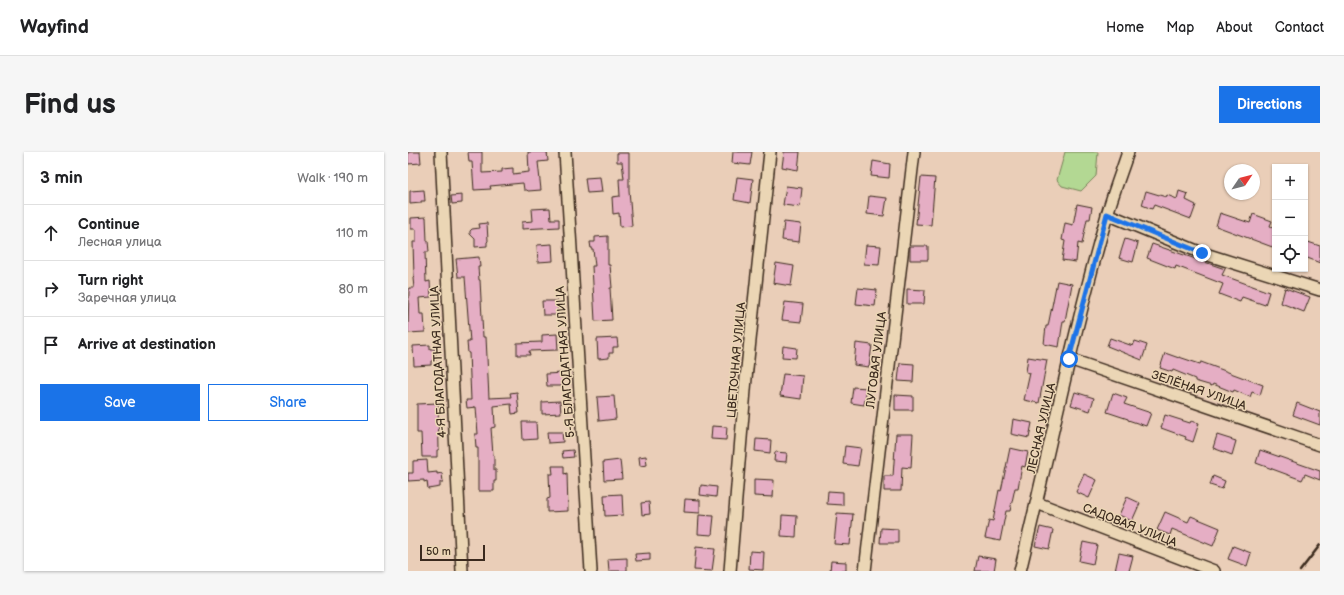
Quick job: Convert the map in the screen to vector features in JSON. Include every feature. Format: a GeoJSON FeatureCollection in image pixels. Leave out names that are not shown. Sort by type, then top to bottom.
{"type":"FeatureCollection","features":[{"type":"Feature","properties":{"kind":"street","name":"4-Я БЛАГОДАТНАЯ УЛИЦА"},"geometry":{"type":"LineString","coordinates":[[441,152],[462,571]]}},
{"type":"Feature","properties":{"kind":"street","name":"5-Я БЛАГОДАТНАЯ УЛИЦА"},"geometry":{"type":"LineString","coordinates":[[565,152],[591,571]]}},
{"type":"Feature","properties":{"kind":"street","name":"ЦВЕТОЧНАЯ УЛИЦА"},"geometry":{"type":"LineString","coordinates":[[730,571],[746,378],[770,152]]}},
{"type":"Feature","properties":{"kind":"street","name":"ЛУГОВАЯ УЛИЦА"},"geometry":{"type":"LineString","coordinates":[[865,571],[914,152]]}},
{"type":"Feature","properties":{"kind":"street","name":"ЛЕСНАЯ УЛИЦА"},"geometry":{"type":"LineString","coordinates":[[1020,571],[1037,503],[1069,359],[1107,214],[1128,152]]}},
{"type":"Feature","properties":{"kind":"street"},"geometry":{"type":"LineString","coordinates":[[1107,214],[1202,253],[1320,290]]}},
{"type":"Feature","properties":{"kind":"street","name":"ЗЕЛЁНАЯ УЛИЦА"},"geometry":{"type":"LineString","coordinates":[[1069,359],[1320,445]]}},
{"type":"Feature","properties":{"kind":"street","name":"САДОВАЯ УЛИЦА"},"geometry":{"type":"LineString","coordinates":[[1037,503],[1214,571]]}},
{"type":"Feature","properties":{"kind":"green space"},"geometry":{"type":"Polygon","coordinates":[[[1065,152],[1098,152],[1096,176],[1081,191],[1062,186],[1057,180],[1065,152]]]}},
{"type":"Feature","properties":{"kind":"building"},"geometry":{"type":"Polygon","coordinates":[[[408,152],[420,152],[421,163],[408,164],[408,152]]]}},
{"type":"Feature","properties":{"kind":"building"},"geometry":{"type":"Polygon","coordinates":[[[468,152],[482,152],[482,173],[502,172],[502,169],[513,168],[513,174],[529,172],[528,152],[547,152],[548,161],[538,162],[541,190],[524,190],[523,183],[490,186],[491,189],[474,190],[472,162],[469,162],[468,152]]]}},
{"type":"Feature","properties":{"kind":"building"},"geometry":{"type":"Polygon","coordinates":[[[733,152],[752,152],[750,165],[732,163],[733,152]]]}},
{"type":"Feature","properties":{"kind":"building"},"geometry":{"type":"Polygon","coordinates":[[[784,152],[800,152],[798,170],[782,167],[784,152]]]}},
{"type":"Feature","properties":{"kind":"building"},"geometry":{"type":"Polygon","coordinates":[[[617,153],[629,153],[629,190],[632,226],[620,227],[619,213],[613,214],[612,197],[620,196],[619,179],[624,179],[622,162],[617,162],[617,153]]]}},
{"type":"Feature","properties":{"kind":"building"},"geometry":{"type":"Polygon","coordinates":[[[873,161],[890,164],[889,178],[871,176],[873,161]]]}},
{"type":"Feature","properties":{"kind":"building"},"geometry":{"type":"Polygon","coordinates":[[[600,177],[602,192],[587,193],[585,178],[600,177]]]}},
{"type":"Feature","properties":{"kind":"building"},"geometry":{"type":"Polygon","coordinates":[[[737,177],[753,179],[750,203],[734,200],[737,177]]]}},
{"type":"Feature","properties":{"kind":"building"},"geometry":{"type":"Polygon","coordinates":[[[921,177],[935,178],[931,225],[916,224],[921,177]]]}},
{"type":"Feature","properties":{"kind":"building"},"geometry":{"type":"Polygon","coordinates":[[[786,186],[802,188],[800,207],[783,205],[786,186]]]}},
{"type":"Feature","properties":{"kind":"building"},"geometry":{"type":"Polygon","coordinates":[[[424,190],[425,201],[410,204],[410,191],[424,190]]]}},
{"type":"Feature","properties":{"kind":"building"},"geometry":{"type":"Polygon","coordinates":[[[1146,191],[1166,197],[1167,195],[1177,199],[1179,191],[1188,194],[1186,200],[1196,205],[1191,219],[1154,205],[1152,209],[1142,205],[1146,191]]]}},
{"type":"Feature","properties":{"kind":"building"},"geometry":{"type":"Polygon","coordinates":[[[462,195],[462,203],[452,204],[451,196],[462,195]]]}},
{"type":"Feature","properties":{"kind":"building"},"geometry":{"type":"Polygon","coordinates":[[[869,196],[887,198],[884,216],[867,214],[869,196]]]}},
{"type":"Feature","properties":{"kind":"building"},"geometry":{"type":"Polygon","coordinates":[[[1077,204],[1092,207],[1090,219],[1087,219],[1082,244],[1078,243],[1076,262],[1062,260],[1065,241],[1062,240],[1065,223],[1073,225],[1077,204]]]}},
{"type":"Feature","properties":{"kind":"building"},"geometry":{"type":"Polygon","coordinates":[[[550,208],[551,219],[559,219],[559,227],[522,229],[522,222],[533,221],[532,209],[550,208]]]}},
{"type":"Feature","properties":{"kind":"building"},"geometry":{"type":"Polygon","coordinates":[[[1220,213],[1250,223],[1253,214],[1272,221],[1270,226],[1272,227],[1272,247],[1216,226],[1220,213]]]}},
{"type":"Feature","properties":{"kind":"building"},"geometry":{"type":"Polygon","coordinates":[[[426,217],[429,252],[425,252],[426,282],[430,281],[431,297],[419,298],[420,314],[424,314],[425,332],[408,333],[409,288],[414,288],[413,242],[416,242],[416,229],[411,229],[411,218],[426,217]]]}},
{"type":"Feature","properties":{"kind":"building"},"geometry":{"type":"Polygon","coordinates":[[[784,222],[801,224],[799,242],[782,240],[784,222]]]}},
{"type":"Feature","properties":{"kind":"building"},"geometry":{"type":"Polygon","coordinates":[[[487,223],[487,246],[475,247],[475,239],[470,234],[470,231],[472,229],[480,228],[479,224],[487,223]]]}},
{"type":"Feature","properties":{"kind":"building"},"geometry":{"type":"Polygon","coordinates":[[[608,236],[608,265],[610,265],[612,288],[610,288],[612,320],[595,321],[592,266],[595,266],[593,249],[591,249],[590,242],[595,242],[595,237],[608,236]]]}},
{"type":"Feature","properties":{"kind":"building"},"geometry":{"type":"Polygon","coordinates":[[[1125,239],[1138,243],[1133,262],[1119,258],[1125,239]]]}},
{"type":"Feature","properties":{"kind":"building"},"geometry":{"type":"Polygon","coordinates":[[[1308,242],[1320,246],[1320,263],[1308,258],[1308,242]]]}},
{"type":"Feature","properties":{"kind":"building"},"geometry":{"type":"Polygon","coordinates":[[[552,244],[553,261],[538,262],[537,245],[552,244]]]}},
{"type":"Feature","properties":{"kind":"building"},"geometry":{"type":"Polygon","coordinates":[[[1152,244],[1225,269],[1222,275],[1269,292],[1265,305],[1242,297],[1240,302],[1219,294],[1223,284],[1176,266],[1175,269],[1147,258],[1152,244]]]}},
{"type":"Feature","properties":{"kind":"building"},"geometry":{"type":"Polygon","coordinates":[[[866,245],[881,246],[879,265],[864,264],[866,245]]]}},
{"type":"Feature","properties":{"kind":"building"},"geometry":{"type":"Polygon","coordinates":[[[910,246],[928,246],[928,260],[910,260],[910,246]]]}},
{"type":"Feature","properties":{"kind":"building"},"geometry":{"type":"Polygon","coordinates":[[[479,257],[480,267],[478,267],[483,337],[486,337],[489,398],[511,397],[510,393],[517,392],[519,413],[512,414],[511,404],[494,406],[495,427],[491,428],[494,470],[496,470],[494,491],[478,491],[478,448],[476,448],[475,434],[478,434],[476,407],[467,408],[466,400],[471,400],[469,353],[467,342],[470,342],[465,277],[458,277],[456,259],[479,257]]]}},
{"type":"Feature","properties":{"kind":"building"},"geometry":{"type":"Polygon","coordinates":[[[776,263],[794,266],[791,286],[773,283],[776,263]]]}},
{"type":"Feature","properties":{"kind":"building"},"geometry":{"type":"Polygon","coordinates":[[[1057,281],[1072,284],[1065,321],[1063,321],[1059,347],[1044,344],[1046,326],[1048,326],[1057,281]]]}},
{"type":"Feature","properties":{"kind":"building"},"geometry":{"type":"Polygon","coordinates":[[[858,288],[877,290],[875,306],[856,304],[858,288]]]}},
{"type":"Feature","properties":{"kind":"building"},"geometry":{"type":"Polygon","coordinates":[[[1285,288],[1310,297],[1304,312],[1281,303],[1285,288]]]}},
{"type":"Feature","properties":{"kind":"building"},"geometry":{"type":"Polygon","coordinates":[[[907,289],[925,290],[924,304],[907,304],[907,289]]]}},
{"type":"Feature","properties":{"kind":"building"},"geometry":{"type":"Polygon","coordinates":[[[542,301],[558,301],[558,315],[543,315],[542,301]]]}},
{"type":"Feature","properties":{"kind":"building"},"geometry":{"type":"Polygon","coordinates":[[[785,302],[803,304],[801,322],[782,320],[785,302]]]}},
{"type":"Feature","properties":{"kind":"building"},"geometry":{"type":"Polygon","coordinates":[[[557,334],[558,350],[529,351],[530,355],[517,355],[517,343],[542,342],[542,335],[557,334]]]}},
{"type":"Feature","properties":{"kind":"building"},"geometry":{"type":"Polygon","coordinates":[[[617,338],[618,347],[613,347],[613,353],[609,353],[609,358],[598,359],[597,339],[617,338]]]}},
{"type":"Feature","properties":{"kind":"building"},"geometry":{"type":"Polygon","coordinates":[[[1110,338],[1133,346],[1135,341],[1147,345],[1142,360],[1107,346],[1110,338]]]}},
{"type":"Feature","properties":{"kind":"building"},"geometry":{"type":"Polygon","coordinates":[[[856,343],[872,345],[869,367],[854,365],[856,343]]]}},
{"type":"Feature","properties":{"kind":"building"},"geometry":{"type":"Polygon","coordinates":[[[430,345],[430,349],[435,349],[436,360],[431,361],[431,365],[414,366],[413,346],[430,345]]]}},
{"type":"Feature","properties":{"kind":"building"},"geometry":{"type":"Polygon","coordinates":[[[783,346],[797,348],[796,358],[782,357],[783,346]]]}},
{"type":"Feature","properties":{"kind":"building"},"geometry":{"type":"Polygon","coordinates":[[[1165,353],[1200,364],[1201,362],[1263,385],[1260,395],[1252,392],[1250,397],[1234,390],[1233,392],[1213,384],[1212,386],[1195,381],[1195,379],[1173,370],[1172,372],[1160,368],[1165,353]]]}},
{"type":"Feature","properties":{"kind":"building"},"geometry":{"type":"Polygon","coordinates":[[[1028,357],[1047,360],[1039,403],[1024,400],[1030,373],[1026,372],[1028,357]]]}},
{"type":"Feature","properties":{"kind":"building"},"geometry":{"type":"Polygon","coordinates":[[[900,363],[914,364],[913,382],[898,381],[900,363]]]}},
{"type":"Feature","properties":{"kind":"building"},"geometry":{"type":"Polygon","coordinates":[[[563,373],[563,386],[547,386],[546,374],[563,373]]]}},
{"type":"Feature","properties":{"kind":"building"},"geometry":{"type":"Polygon","coordinates":[[[783,374],[803,376],[801,399],[780,396],[783,374]]]}},
{"type":"Feature","properties":{"kind":"building"},"geometry":{"type":"Polygon","coordinates":[[[853,387],[867,388],[864,405],[851,403],[853,387]]]}},
{"type":"Feature","properties":{"kind":"building"},"geometry":{"type":"Polygon","coordinates":[[[1075,392],[1094,398],[1090,411],[1071,405],[1075,392]]]}},
{"type":"Feature","properties":{"kind":"building"},"geometry":{"type":"Polygon","coordinates":[[[1113,393],[1127,398],[1124,404],[1151,413],[1146,426],[1107,412],[1113,393]]]}},
{"type":"Feature","properties":{"kind":"building"},"geometry":{"type":"Polygon","coordinates":[[[895,395],[913,396],[913,410],[895,410],[895,395]]]}},
{"type":"Feature","properties":{"kind":"building"},"geometry":{"type":"Polygon","coordinates":[[[614,396],[616,419],[599,421],[597,397],[614,396]]]}},
{"type":"Feature","properties":{"kind":"building"},"geometry":{"type":"Polygon","coordinates":[[[560,401],[561,413],[542,414],[542,402],[560,401]]]}},
{"type":"Feature","properties":{"kind":"building"},"geometry":{"type":"Polygon","coordinates":[[[438,403],[439,450],[437,450],[437,457],[422,457],[421,433],[417,433],[417,404],[438,403]]]}},
{"type":"Feature","properties":{"kind":"building"},"geometry":{"type":"Polygon","coordinates":[[[1297,403],[1320,412],[1320,425],[1293,415],[1297,403]]]}},
{"type":"Feature","properties":{"kind":"building"},"geometry":{"type":"Polygon","coordinates":[[[1165,415],[1190,423],[1191,421],[1199,423],[1193,442],[1185,439],[1186,437],[1161,428],[1165,415]]]}},
{"type":"Feature","properties":{"kind":"building"},"geometry":{"type":"Polygon","coordinates":[[[1013,419],[1032,423],[1029,438],[1011,434],[1013,419]]]}},
{"type":"Feature","properties":{"kind":"building"},"geometry":{"type":"Polygon","coordinates":[[[522,422],[536,422],[537,439],[523,440],[522,422]]]}},
{"type":"Feature","properties":{"kind":"building"},"geometry":{"type":"Polygon","coordinates":[[[712,426],[727,427],[726,440],[711,439],[712,426]]]}},
{"type":"Feature","properties":{"kind":"building"},"geometry":{"type":"Polygon","coordinates":[[[547,432],[562,432],[563,442],[548,443],[547,432]]]}},
{"type":"Feature","properties":{"kind":"building"},"geometry":{"type":"Polygon","coordinates":[[[896,434],[913,434],[911,468],[902,467],[901,491],[884,491],[884,476],[893,476],[896,434]]]}},
{"type":"Feature","properties":{"kind":"building"},"geometry":{"type":"Polygon","coordinates":[[[1217,435],[1236,441],[1232,455],[1213,448],[1217,435]]]}},
{"type":"Feature","properties":{"kind":"building"},"geometry":{"type":"Polygon","coordinates":[[[756,439],[771,440],[770,453],[755,451],[756,439]]]}},
{"type":"Feature","properties":{"kind":"building"},"geometry":{"type":"Polygon","coordinates":[[[845,446],[861,448],[858,466],[843,464],[845,446]]]}},
{"type":"Feature","properties":{"kind":"building"},"geometry":{"type":"Polygon","coordinates":[[[1010,448],[1028,452],[1025,467],[1022,466],[1018,488],[1015,488],[1010,511],[1006,511],[1000,541],[985,538],[989,520],[993,521],[1010,448]]]}},
{"type":"Feature","properties":{"kind":"building"},"geometry":{"type":"Polygon","coordinates":[[[573,450],[574,457],[563,458],[562,451],[573,450]]]}},
{"type":"Feature","properties":{"kind":"building"},"geometry":{"type":"Polygon","coordinates":[[[1260,450],[1320,471],[1320,480],[1305,474],[1302,480],[1256,463],[1260,450]]]}},
{"type":"Feature","properties":{"kind":"building"},"geometry":{"type":"Polygon","coordinates":[[[775,452],[787,453],[786,462],[774,461],[775,452]]]}},
{"type":"Feature","properties":{"kind":"building"},"geometry":{"type":"Polygon","coordinates":[[[646,456],[647,465],[640,466],[639,457],[646,456]]]}},
{"type":"Feature","properties":{"kind":"building"},"geometry":{"type":"Polygon","coordinates":[[[427,460],[428,473],[442,473],[443,482],[440,482],[440,487],[428,489],[427,481],[408,481],[408,473],[413,473],[413,461],[427,460]]]}},
{"type":"Feature","properties":{"kind":"building"},"geometry":{"type":"Polygon","coordinates":[[[620,460],[622,479],[604,480],[603,462],[620,460]]]}},
{"type":"Feature","properties":{"kind":"building"},"geometry":{"type":"Polygon","coordinates":[[[552,466],[564,466],[564,474],[567,473],[568,511],[547,512],[547,499],[550,498],[549,474],[553,474],[552,466]]]}},
{"type":"Feature","properties":{"kind":"building"},"geometry":{"type":"Polygon","coordinates":[[[1084,474],[1097,480],[1089,498],[1076,492],[1084,474]]]}},
{"type":"Feature","properties":{"kind":"building"},"geometry":{"type":"Polygon","coordinates":[[[1213,476],[1225,481],[1222,489],[1210,485],[1213,476]]]}},
{"type":"Feature","properties":{"kind":"building"},"geometry":{"type":"Polygon","coordinates":[[[754,479],[774,480],[773,497],[754,496],[754,479]]]}},
{"type":"Feature","properties":{"kind":"building"},"geometry":{"type":"Polygon","coordinates":[[[701,485],[717,487],[716,497],[700,495],[701,485]]]}},
{"type":"Feature","properties":{"kind":"building"},"geometry":{"type":"Polygon","coordinates":[[[828,491],[843,492],[843,505],[827,504],[828,491]]]}},
{"type":"Feature","properties":{"kind":"building"},"geometry":{"type":"Polygon","coordinates":[[[622,494],[623,515],[605,516],[604,495],[622,494]]]}},
{"type":"Feature","properties":{"kind":"building"},"geometry":{"type":"Polygon","coordinates":[[[1127,497],[1140,503],[1132,521],[1119,515],[1127,497]]]}},
{"type":"Feature","properties":{"kind":"building"},"geometry":{"type":"Polygon","coordinates":[[[685,499],[700,500],[700,513],[684,512],[685,499]]]}},
{"type":"Feature","properties":{"kind":"building"},"geometry":{"type":"Polygon","coordinates":[[[649,502],[650,514],[642,515],[641,503],[649,502]]]}},
{"type":"Feature","properties":{"kind":"building"},"geometry":{"type":"Polygon","coordinates":[[[1165,512],[1188,522],[1191,516],[1220,528],[1213,546],[1172,529],[1170,535],[1157,530],[1165,512]]]}},
{"type":"Feature","properties":{"kind":"building"},"geometry":{"type":"Polygon","coordinates":[[[837,513],[853,514],[850,545],[834,544],[837,513]]]}},
{"type":"Feature","properties":{"kind":"building"},"geometry":{"type":"Polygon","coordinates":[[[699,515],[714,516],[712,535],[698,534],[699,515]]]}},
{"type":"Feature","properties":{"kind":"building"},"geometry":{"type":"Polygon","coordinates":[[[782,515],[797,516],[796,537],[781,536],[782,515]]]}},
{"type":"Feature","properties":{"kind":"building"},"geometry":{"type":"Polygon","coordinates":[[[1040,527],[1053,530],[1049,549],[1035,546],[1040,527]]]}},
{"type":"Feature","properties":{"kind":"building"},"geometry":{"type":"Polygon","coordinates":[[[881,528],[898,529],[898,543],[880,543],[881,528]]]}},
{"type":"Feature","properties":{"kind":"building"},"geometry":{"type":"Polygon","coordinates":[[[1083,542],[1097,545],[1093,564],[1079,561],[1083,542]]]}},
{"type":"Feature","properties":{"kind":"building"},"geometry":{"type":"Polygon","coordinates":[[[1233,546],[1251,553],[1247,566],[1228,559],[1233,546]]]}},
{"type":"Feature","properties":{"kind":"building"},"geometry":{"type":"Polygon","coordinates":[[[696,547],[715,549],[712,571],[694,570],[696,547]]]}},
{"type":"Feature","properties":{"kind":"building"},"geometry":{"type":"Polygon","coordinates":[[[750,551],[764,552],[763,570],[749,569],[750,551]]]}},
{"type":"Feature","properties":{"kind":"building"},"geometry":{"type":"Polygon","coordinates":[[[650,553],[650,560],[636,561],[635,554],[650,553]]]}},
{"type":"Feature","properties":{"kind":"building"},"geometry":{"type":"Polygon","coordinates":[[[1119,553],[1133,556],[1129,571],[1115,571],[1119,553]]]}},
{"type":"Feature","properties":{"kind":"building"},"geometry":{"type":"Polygon","coordinates":[[[978,556],[996,559],[994,571],[975,571],[978,556]]]}},
{"type":"Feature","properties":{"kind":"building"},"geometry":{"type":"Polygon","coordinates":[[[627,558],[627,571],[609,571],[608,559],[627,558]]]}},
{"type":"Feature","properties":{"kind":"building"},"geometry":{"type":"Polygon","coordinates":[[[831,561],[846,562],[846,571],[830,571],[831,561]]]}},
{"type":"Feature","properties":{"kind":"railway"},"geometry":{"type":"LineString","coordinates":[[1300,571],[1320,545]]}},
{"type":"Feature","properties":{"kind":"route"},"geometry":{"type":"LineString","coordinates":[[1069,359],[1107,214],[1202,253]]}}]}
